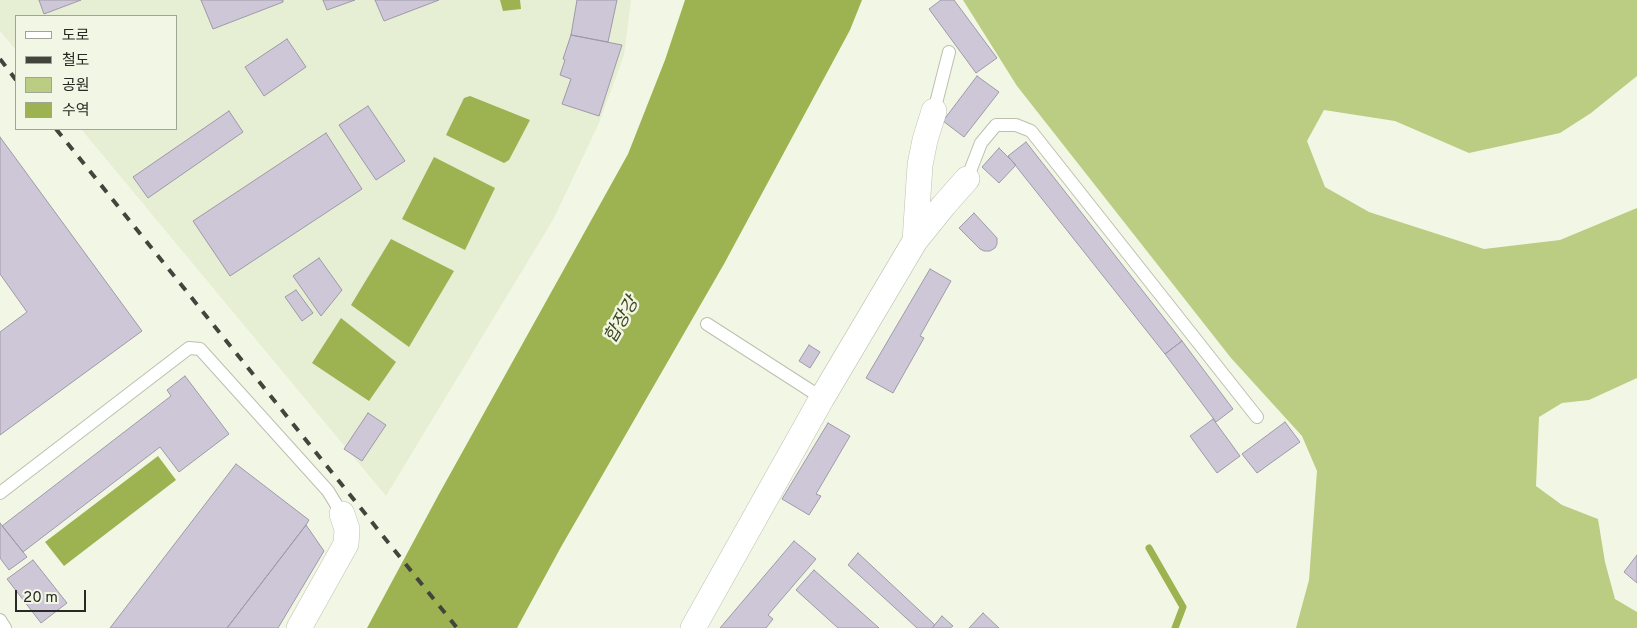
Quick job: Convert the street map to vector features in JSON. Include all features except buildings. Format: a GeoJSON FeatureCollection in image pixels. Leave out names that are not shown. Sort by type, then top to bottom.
{"type":"FeatureCollection","features":[{"type":"Feature","properties":{"kind":"street"},"geometry":{"type":"LineString","coordinates":[[915,241],[920,165],[924,140],[934,111]]}},
{"type":"Feature","properties":{"kind":"street"},"geometry":{"type":"LineString","coordinates":[[693,628],[822,398],[915,241],[967,179]]}},
{"type":"Feature","properties":{"kind":"street"},"geometry":{"type":"LineString","coordinates":[[298,628],[346,544],[347,529],[342,514]]}},
{"type":"Feature","properties":{"kind":"lane"},"geometry":{"type":"LineString","coordinates":[[934,111],[949,52]]}},
{"type":"Feature","properties":{"kind":"lane"},"geometry":{"type":"LineString","coordinates":[[967,179],[981,143],[996,125],[1016,125],[1031,131],[1257,417]]}},
{"type":"Feature","properties":{"kind":"lane"},"geometry":{"type":"LineString","coordinates":[[707,324],[822,398]]}},
{"type":"Feature","properties":{"kind":"lane"},"geometry":{"type":"LineString","coordinates":[[0,493],[189,348],[200,349],[328,491],[342,514]]}},
{"type":"Feature","properties":{"kind":"lane"},"geometry":{"type":"LineString","coordinates":[[0,620],[5,628]]}},
{"type":"Feature","properties":{"kind":"shaded area"},"geometry":{"type":"Polygon","coordinates":[[[0,0],[631,0],[624,55],[599,123],[554,218],[386,496],[82,130],[178,130],[178,15],[15,15],[15,49],[0,31],[0,0]]]}},
{"type":"Feature","properties":{"kind":"green space"},"geometry":{"type":"Polygon","coordinates":[[[963,0],[1637,0],[1637,76],[1591,113],[1560,133],[1469,153],[1395,121],[1324,110],[1307,141],[1325,187],[1369,212],[1484,249],[1560,240],[1637,208],[1637,378],[1589,400],[1562,403],[1539,417],[1536,486],[1562,505],[1598,519],[1605,562],[1615,599],[1637,612],[1637,628],[1296,628],[1309,580],[1317,471],[1302,436],[1231,358],[1017,86],[963,0]]]}},
{"type":"Feature","properties":{"kind":"water"},"geometry":{"type":"Polygon","coordinates":[[[500,0],[520,0],[521,9],[503,11],[500,0]]]}},
{"type":"Feature","properties":{"kind":"water","name":"합장강"},"geometry":{"type":"Polygon","coordinates":[[[685,0],[862,0],[850,30],[724,264],[561,547],[517,628],[367,628],[439,494],[628,154],[665,60],[685,0]]]}},
{"type":"Feature","properties":{"kind":"water"},"geometry":{"type":"Polygon","coordinates":[[[470,96],[530,120],[509,160],[504,163],[446,135],[464,98],[470,96]]]}},
{"type":"Feature","properties":{"kind":"water"},"geometry":{"type":"Polygon","coordinates":[[[434,157],[495,188],[465,250],[402,219],[434,157]]]}},
{"type":"Feature","properties":{"kind":"water"},"geometry":{"type":"Polygon","coordinates":[[[391,239],[454,271],[409,347],[351,305],[391,239]]]}},
{"type":"Feature","properties":{"kind":"water"},"geometry":{"type":"Polygon","coordinates":[[[341,318],[396,362],[369,401],[312,363],[341,318]]]}},
{"type":"Feature","properties":{"kind":"water"},"geometry":{"type":"Polygon","coordinates":[[[158,456],[176,480],[64,566],[45,542],[158,456]]]}},
{"type":"Feature","properties":{"kind":"waterway"},"geometry":{"type":"LineString","coordinates":[[1149,548],[1183,607],[1175,628]]}},
{"type":"Feature","properties":{"kind":"railway"},"geometry":{"type":"LineString","coordinates":[[0,59],[15,79]]}},
{"type":"Feature","properties":{"kind":"railway"},"geometry":{"type":"LineString","coordinates":[[57,130],[457,628]]}}]}
